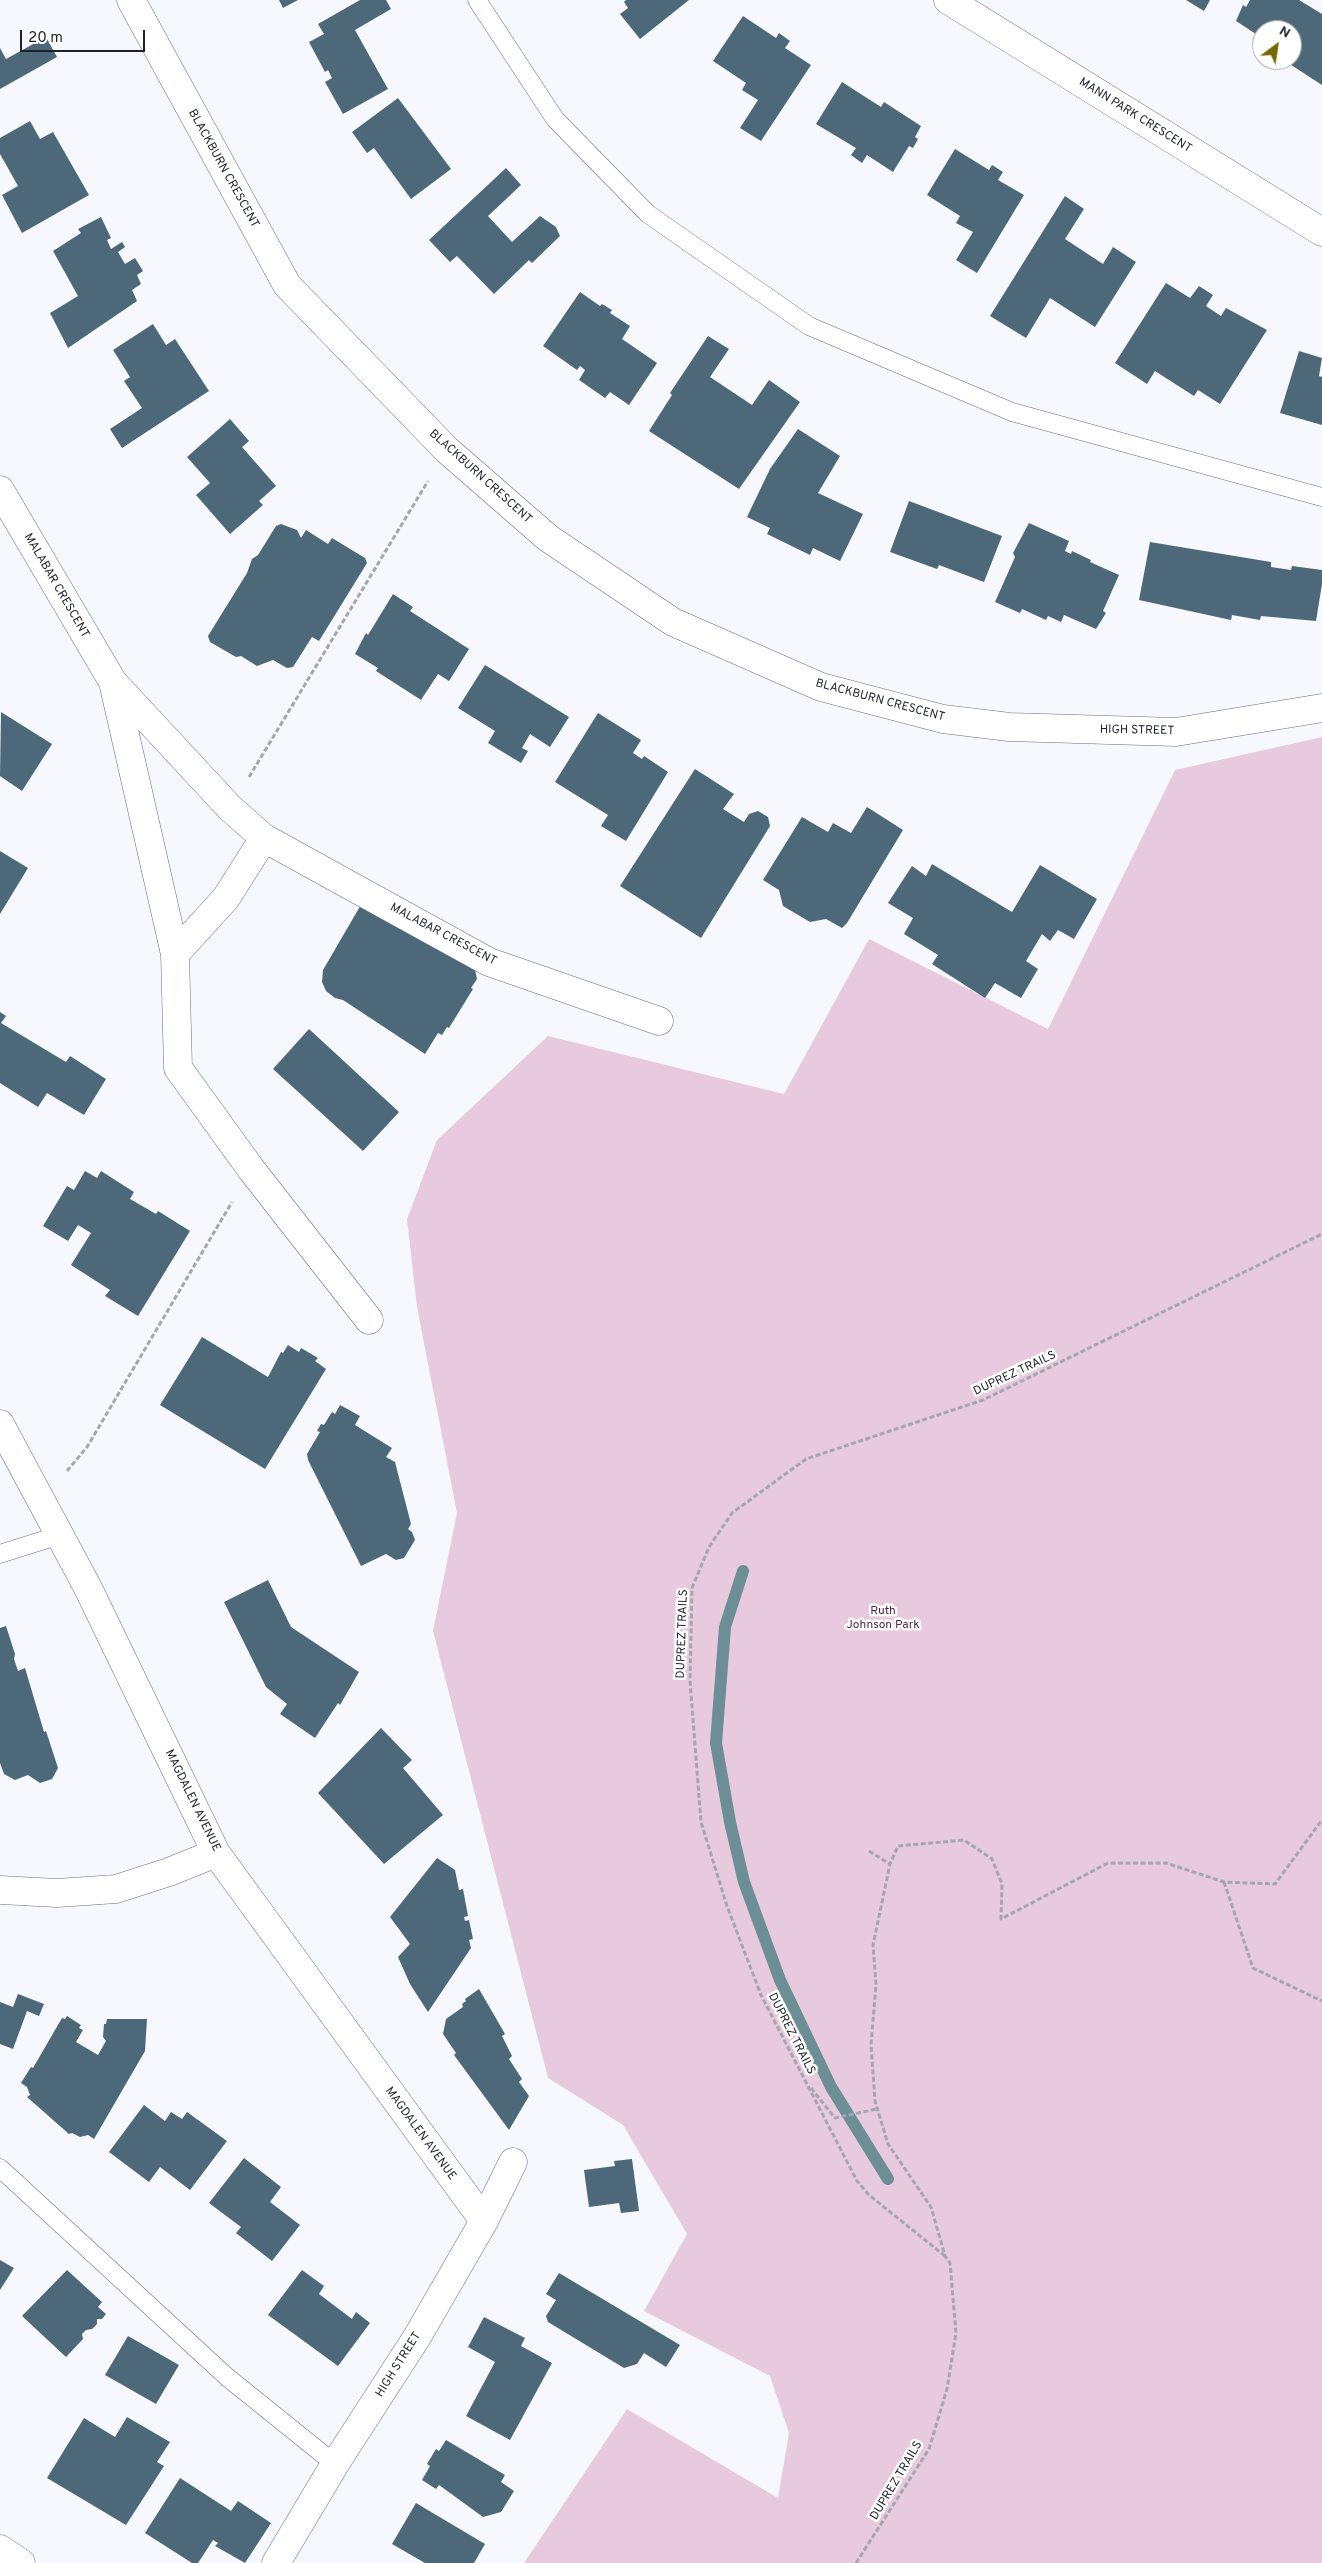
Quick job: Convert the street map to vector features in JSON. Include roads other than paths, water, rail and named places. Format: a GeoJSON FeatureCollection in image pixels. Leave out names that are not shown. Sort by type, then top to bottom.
{"type":"FeatureCollection","features":[{"type":"Feature","properties":{"kind":"street","name":"BLACKBURN CRESCENT"},"geometry":{"type":"LineString","coordinates":[[132,0],[287,285],[447,450],[548,538],[672,622],[821,687],[943,719],[1009,727]]}},
{"type":"Feature","properties":{"kind":"street","name":"MANN PARK CRESCENT"},"geometry":{"type":"LineString","coordinates":[[948,0],[1322,232]]}},
{"type":"Feature","properties":{"kind":"street","name":"MALABAR CRESCENT"},"geometry":{"type":"LineString","coordinates":[[0,490],[113,682],[230,808],[264,838],[489,962],[659,1022]]}},
{"type":"Feature","properties":{"kind":"street","name":"MALABAR CRESCENT"},"geometry":{"type":"LineString","coordinates":[[113,682],[175,954],[178,1068],[251,1170],[370,1320]]}},
{"type":"Feature","properties":{"kind":"street","name":"HIGH STREET"},"geometry":{"type":"LineString","coordinates":[[1009,727],[1176,732],[1322,708]]}},
{"type":"Feature","properties":{"kind":"street"},"geometry":{"type":"LineString","coordinates":[[175,954],[226,898],[264,838]]}},
{"type":"Feature","properties":{"kind":"street","name":"MAGDALEN AVENUE"},"geometry":{"type":"LineString","coordinates":[[0,1424],[60,1534],[216,1852],[484,2221]]}},
{"type":"Feature","properties":{"kind":"street"},"geometry":{"type":"LineString","coordinates":[[0,1890],[57,1893],[116,1889],[169,1872],[216,1852]]}},
{"type":"Feature","properties":{"kind":"street","name":"HIGH STREET"},"geometry":{"type":"LineString","coordinates":[[276,2563],[335,2464],[417,2337],[484,2221],[513,2162]]}},
{"type":"Feature","properties":{"kind":"street"},"geometry":{"type":"LineString","coordinates":[[0,2549],[22,2563]]}},
{"type":"Feature","properties":{"kind":"lane"},"geometry":{"type":"LineString","coordinates":[[478,0],[556,119],[648,214],[809,326],[1012,412],[1322,497]]}},
{"type":"Feature","properties":{"kind":"lane"},"geometry":{"type":"LineString","coordinates":[[0,1554],[60,1534]]}},
{"type":"Feature","properties":{"kind":"lane"},"geometry":{"type":"LineString","coordinates":[[0,2168],[227,2377],[335,2464]]}},
{"type":"Feature","properties":{"kind":"waterway"},"geometry":{"type":"LineString","coordinates":[[743,1571],[725,1627],[716,1743],[730,1822],[744,1882],[780,1980],[831,2087],[888,2179]]}},
{"type":"Feature","properties":{"kind":"park label","name":"Ruth Johnson Park"},"geometry":{"type":"Point","coordinates":[883,1619]}}]}
